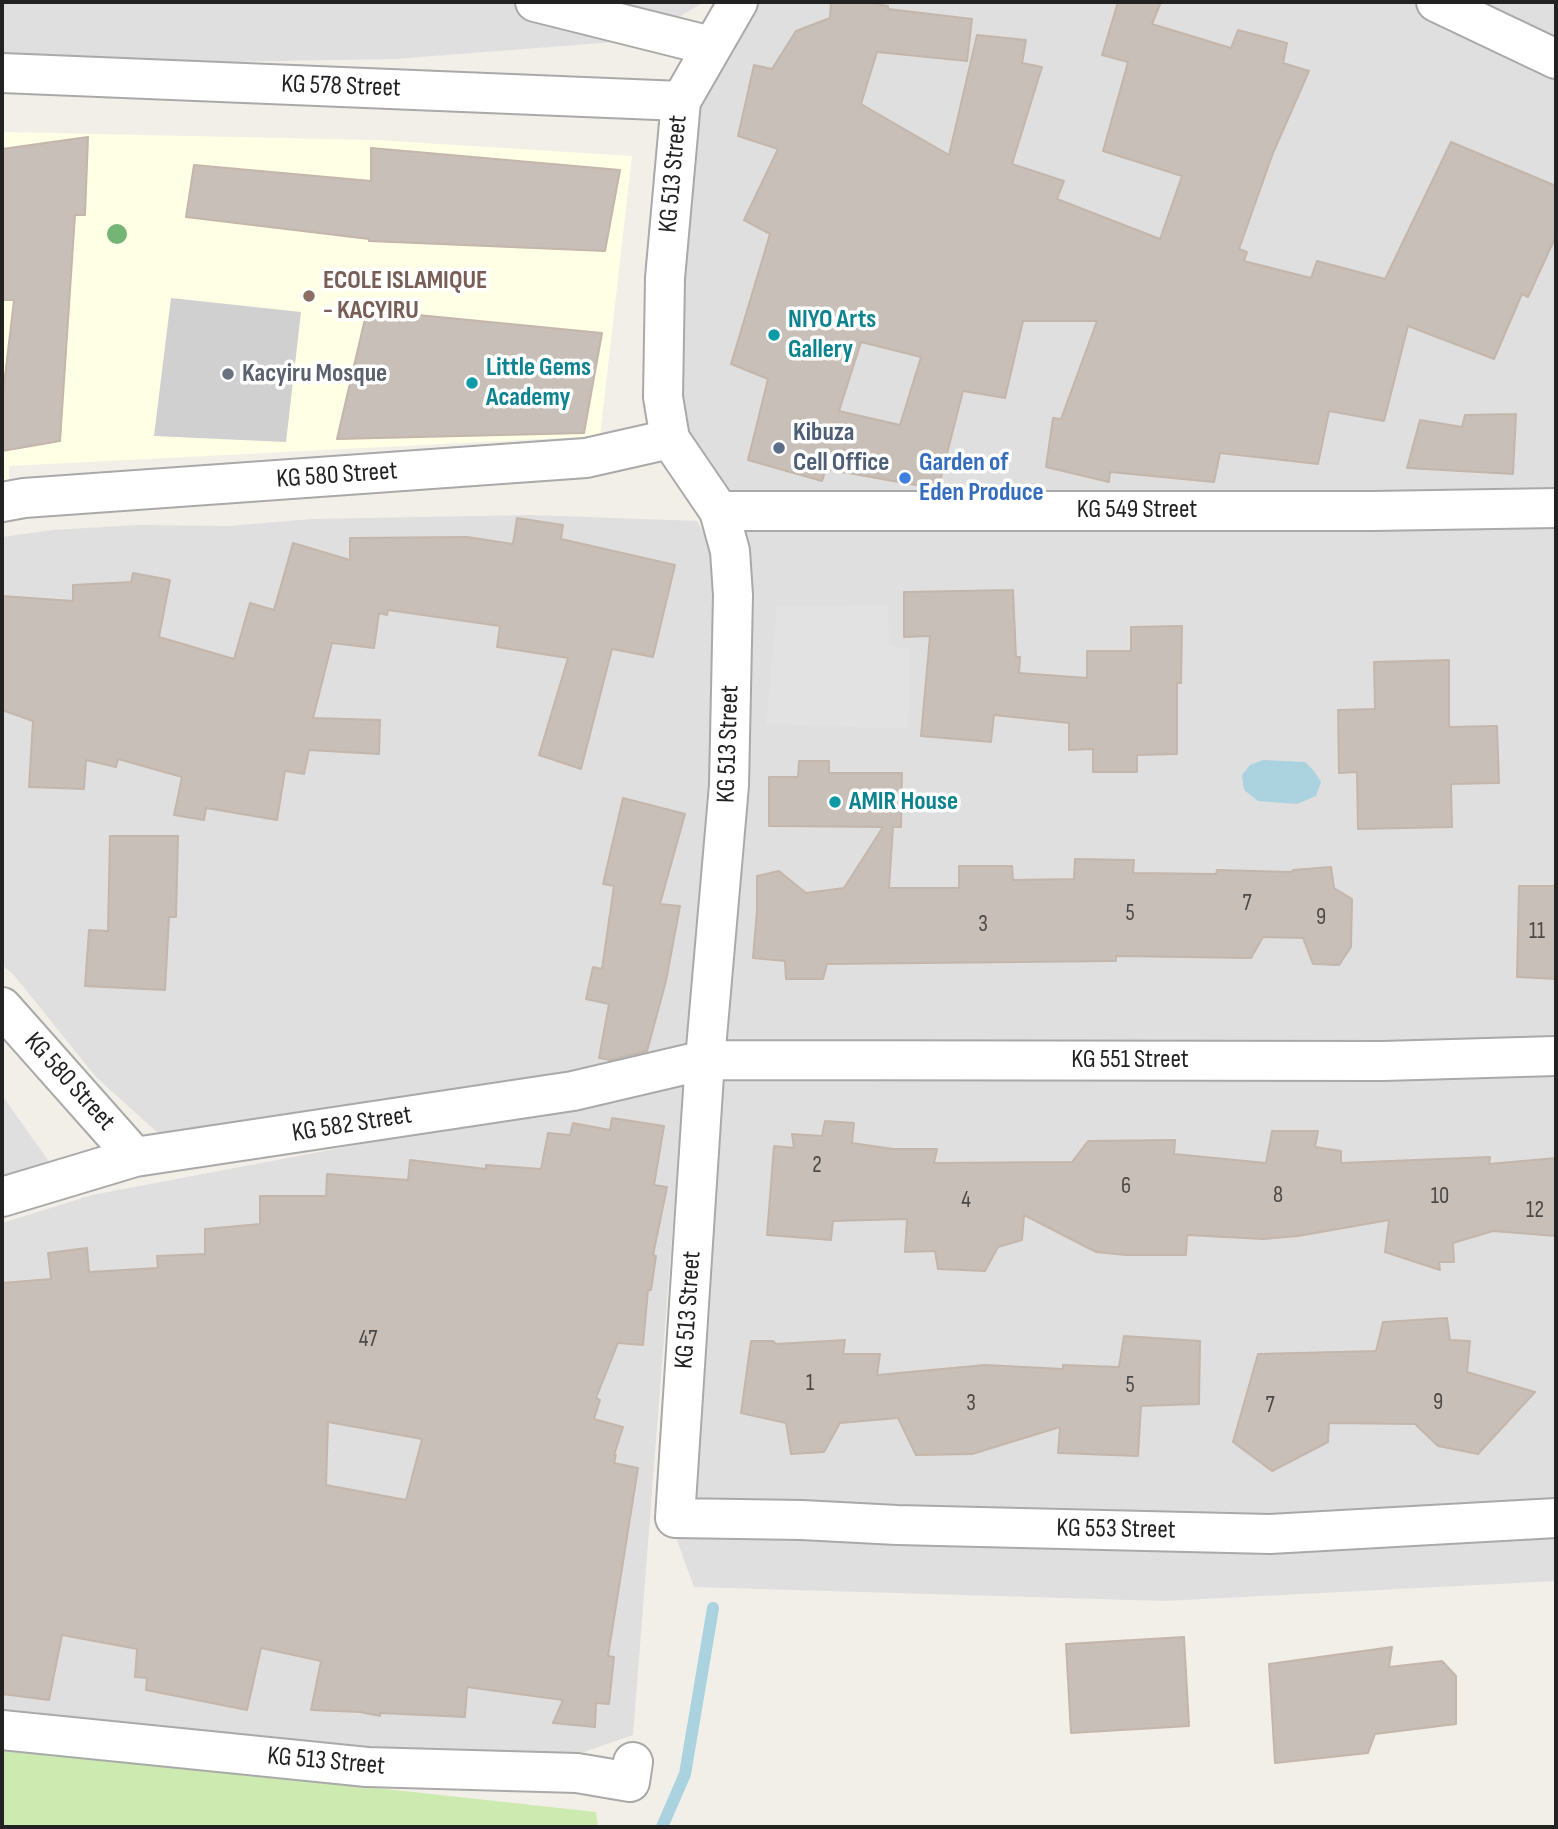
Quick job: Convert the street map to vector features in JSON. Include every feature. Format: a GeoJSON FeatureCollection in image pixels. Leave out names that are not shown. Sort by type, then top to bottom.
{"type":"FeatureCollection","features":[{"type":"Feature","properties":{"kind":"street"},"geometry":{"type":"LineString","coordinates":[[535,2],[711,46]]}},
{"type":"Feature","properties":{"kind":"street","name":"KG 513 Street"},"geometry":{"type":"LineString","coordinates":[[675,1518],[705,1060],[729,785],[733,595],[730,551],[719,511],[670,439],[663,397],[665,278],[681,101],[738,2]]}},
{"type":"Feature","properties":{"kind":"street"},"geometry":{"type":"LineString","coordinates":[[1436,2],[1556,59]]}},
{"type":"Feature","properties":{"kind":"street","name":"KG 578 Street"},"geometry":{"type":"LineString","coordinates":[[2,73],[681,101]]}},
{"type":"Feature","properties":{"kind":"street","name":"KG 580 Street"},"geometry":{"type":"LineString","coordinates":[[2,502],[24,498],[586,458],[670,439]]}},
{"type":"Feature","properties":{"kind":"street","name":"KG 549 Street"},"geometry":{"type":"LineString","coordinates":[[719,511],[1556,508]]}},
{"type":"Feature","properties":{"kind":"street","name":"KG 580 Street"},"geometry":{"type":"LineString","coordinates":[[2,1007],[135,1157]]}},
{"type":"Feature","properties":{"kind":"street","name":"KG 551 Street"},"geometry":{"type":"LineString","coordinates":[[705,1060],[1383,1061],[1556,1056]]}},
{"type":"Feature","properties":{"kind":"street","name":"KG 582 Street"},"geometry":{"type":"LineString","coordinates":[[2,1197],[135,1157],[573,1091],[705,1060]]}},
{"type":"Feature","properties":{"kind":"street","name":"KG 553 Street"},"geometry":{"type":"LineString","coordinates":[[675,1518],[1270,1534],[1556,1518]]}},
{"type":"Feature","properties":{"kind":"street","name":"KG 513 Street"},"geometry":{"type":"LineString","coordinates":[[2,1730],[367,1767],[577,1773],[630,1782],[633,1762]]}},
{"type":"Feature","properties":{"kind":"shaded area"},"geometry":{"type":"Polygon","coordinates":[[[2,2],[704,2],[641,40],[395,59],[2,66],[2,2]]]}},
{"type":"Feature","properties":{"kind":"shaded area"},"geometry":{"type":"Polygon","coordinates":[[[739,2],[1556,2],[1556,1581],[1165,1601],[694,1587],[666,1510],[687,1056],[169,1143],[96,1077],[13,974],[2,965],[2,537],[53,530],[137,525],[229,526],[311,519],[532,515],[697,521],[722,566],[727,561],[660,438],[682,109],[739,2]]]}},
{"type":"Feature","properties":{"kind":"shaded area","name":"ECOLE ISLAMIQUE - KACYIRU"},"geometry":{"type":"Polygon","coordinates":[[[2,132],[375,140],[632,156],[600,436],[9,466],[9,483],[2,484],[2,132]]]}},
{"type":"Feature","properties":{"kind":"shaded area","name":"Kacyiru Mosque"},"geometry":{"type":"Polygon","coordinates":[[[171,298],[301,312],[286,442],[154,436],[171,298]]]}},
{"type":"Feature","properties":{"kind":"shaded area","name":"AMIR House"},"geometry":{"type":"Polygon","coordinates":[[[888,605],[889,646],[911,649],[908,729],[766,724],[777,606],[888,605]]]}},
{"type":"Feature","properties":{"kind":"shaded area"},"geometry":{"type":"Polygon","coordinates":[[[684,1083],[633,1735],[564,1759],[380,1749],[2,1709],[2,1223],[92,1195],[684,1083]]]}},
{"type":"Feature","properties":{"kind":"shaded area"},"geometry":{"type":"Polygon","coordinates":[[[2,1095],[64,1183],[2,1203],[2,1095]]]}},
{"type":"Feature","properties":{"kind":"green space"},"geometry":{"type":"Polygon","coordinates":[[[2,1747],[596,1812],[598,1827],[2,1827],[2,1747]]]}},
{"type":"Feature","properties":{"kind":"water"},"geometry":{"type":"Polygon","coordinates":[[[1263,760],[1305,762],[1321,782],[1316,796],[1297,804],[1258,801],[1244,790],[1242,775],[1250,765],[1263,760]]]}},
{"type":"Feature","properties":{"kind":"building"},"geometry":{"type":"Polygon","coordinates":[[[831,2],[863,2],[888,6],[888,9],[972,19],[967,61],[877,52],[861,104],[949,155],[977,35],[1026,40],[1022,63],[1042,67],[1012,164],[1064,181],[1057,199],[1160,239],[1182,176],[1103,151],[1128,62],[1102,55],[1118,2],[1161,2],[1152,24],[1231,48],[1238,30],[1287,43],[1283,63],[1309,71],[1273,153],[1239,249],[1247,252],[1244,261],[1311,278],[1317,261],[1385,279],[1451,142],[1556,186],[1556,236],[1528,297],[1522,294],[1494,359],[1408,326],[1384,421],[1329,411],[1318,464],[1220,453],[1214,482],[1110,472],[1109,482],[1046,467],[1053,418],[1061,419],[1097,321],[1023,321],[1005,398],[963,391],[938,489],[826,469],[822,481],[748,460],[768,379],[731,364],[770,234],[744,220],[778,149],[738,136],[754,65],[772,69],[796,31],[830,18],[831,2]],[[861,342],[839,411],[900,425],[921,357],[861,342]]]}},
{"type":"Feature","properties":{"kind":"building"},"geometry":{"type":"Polygon","coordinates":[[[88,137],[85,215],[75,215],[60,441],[2,451],[2,402],[14,300],[2,300],[2,149],[88,137]]]}},
{"type":"Feature","properties":{"kind":"building"},"geometry":{"type":"Polygon","coordinates":[[[371,148],[620,170],[605,251],[369,241],[186,217],[194,165],[371,181],[371,148]]]}},
{"type":"Feature","properties":{"kind":"building","name":"Little Gems Academy"},"geometry":{"type":"Polygon","coordinates":[[[367,310],[602,333],[584,433],[337,439],[367,310]]]}},
{"type":"Feature","properties":{"kind":"building"},"geometry":{"type":"Polygon","coordinates":[[[1516,414],[1513,474],[1407,468],[1420,420],[1462,427],[1465,415],[1516,414]]]}},
{"type":"Feature","properties":{"kind":"building"},"geometry":{"type":"Polygon","coordinates":[[[517,518],[563,525],[561,539],[675,565],[653,657],[612,649],[581,769],[539,755],[568,658],[497,647],[500,626],[388,610],[387,615],[379,613],[374,648],[332,643],[313,718],[380,720],[379,754],[309,750],[304,774],[285,771],[277,820],[206,808],[204,820],[174,815],[182,777],[118,759],[116,767],[86,760],[84,789],[29,787],[33,721],[2,710],[2,596],[73,601],[73,585],[131,582],[133,573],[170,580],[159,637],[234,659],[250,603],[274,610],[293,543],[350,560],[350,538],[467,537],[513,544],[517,518]]]}},
{"type":"Feature","properties":{"kind":"building"},"geometry":{"type":"Polygon","coordinates":[[[1013,590],[1016,657],[1020,657],[1019,673],[1087,678],[1087,651],[1131,651],[1131,627],[1182,626],[1181,683],[1177,683],[1177,754],[1137,755],[1137,772],[1093,772],[1093,749],[1069,750],[1069,723],[994,715],[991,742],[921,736],[930,636],[904,637],[904,592],[1013,590]]]}},
{"type":"Feature","properties":{"kind":"building"},"geometry":{"type":"Polygon","coordinates":[[[1449,660],[1449,727],[1497,726],[1499,783],[1451,784],[1452,827],[1358,829],[1357,772],[1339,773],[1338,710],[1375,709],[1374,662],[1449,660]]]}},
{"type":"Feature","properties":{"kind":"building"},"geometry":{"type":"Polygon","coordinates":[[[799,761],[829,761],[829,773],[902,773],[901,827],[893,827],[889,888],[959,888],[959,866],[1012,866],[1013,880],[1074,879],[1075,859],[1134,860],[1133,873],[1216,874],[1217,870],[1292,872],[1331,867],[1334,888],[1352,899],[1351,947],[1339,965],[1313,964],[1303,938],[1263,937],[1251,958],[1116,956],[1116,961],[827,964],[823,979],[786,979],[785,961],[753,958],[757,876],[779,871],[806,893],[844,888],[883,827],[769,826],[769,777],[798,777],[799,761]]]}},
{"type":"Feature","properties":{"kind":"building"},"geometry":{"type":"Polygon","coordinates":[[[623,798],[685,814],[660,904],[680,906],[666,981],[647,1051],[610,1060],[599,1058],[609,1004],[586,999],[593,967],[602,969],[614,886],[603,884],[623,798]]]}},
{"type":"Feature","properties":{"kind":"building"},"geometry":{"type":"Polygon","coordinates":[[[110,836],[178,836],[176,917],[169,917],[165,990],[85,986],[89,930],[108,931],[110,836]]]}},
{"type":"Feature","properties":{"kind":"building"},"geometry":{"type":"Polygon","coordinates":[[[1519,886],[1556,886],[1556,979],[1517,977],[1519,886]]]}},
{"type":"Feature","properties":{"kind":"building"},"geometry":{"type":"Polygon","coordinates":[[[612,1118],[664,1126],[654,1185],[667,1187],[653,1255],[656,1256],[651,1290],[648,1290],[643,1345],[618,1343],[596,1398],[600,1400],[594,1419],[623,1427],[614,1463],[638,1468],[608,1656],[614,1657],[609,1704],[596,1703],[595,1727],[553,1723],[563,1700],[467,1687],[465,1717],[380,1713],[380,1716],[360,1712],[311,1710],[321,1661],[261,1648],[247,1710],[146,1690],[147,1678],[135,1677],[137,1649],[62,1635],[49,1700],[2,1694],[2,1283],[51,1279],[48,1253],[87,1248],[89,1272],[158,1268],[157,1256],[205,1254],[205,1229],[260,1224],[260,1196],[326,1196],[327,1174],[408,1180],[410,1160],[486,1169],[486,1165],[541,1169],[548,1133],[570,1135],[573,1123],[610,1130],[612,1118]],[[328,1422],[326,1485],[406,1500],[422,1439],[328,1422]]]}},
{"type":"Feature","properties":{"kind":"building"},"geometry":{"type":"Polygon","coordinates":[[[825,1121],[854,1123],[852,1143],[893,1149],[937,1149],[934,1163],[1072,1162],[1088,1141],[1175,1140],[1174,1154],[1266,1163],[1272,1131],[1318,1131],[1315,1147],[1341,1151],[1341,1163],[1490,1157],[1489,1164],[1556,1158],[1556,1236],[1493,1231],[1453,1243],[1454,1262],[1439,1262],[1440,1270],[1385,1252],[1389,1220],[1298,1236],[1263,1239],[1187,1235],[1186,1255],[1126,1255],[1096,1252],[1024,1215],[1022,1240],[998,1247],[985,1271],[938,1269],[935,1251],[905,1252],[907,1219],[833,1221],[831,1240],[767,1235],[774,1146],[794,1148],[792,1134],[822,1136],[825,1121]]]}},
{"type":"Feature","properties":{"kind":"building"},"geometry":{"type":"Polygon","coordinates":[[[1447,1318],[1450,1340],[1470,1341],[1467,1372],[1535,1392],[1478,1454],[1438,1446],[1415,1424],[1329,1423],[1328,1442],[1272,1471],[1233,1442],[1258,1354],[1376,1351],[1383,1322],[1447,1318]]]}},
{"type":"Feature","properties":{"kind":"building"},"geometry":{"type":"Polygon","coordinates":[[[1124,1336],[1200,1341],[1199,1404],[1141,1406],[1138,1456],[1058,1453],[1060,1427],[972,1454],[916,1455],[898,1418],[840,1423],[824,1452],[791,1454],[786,1423],[741,1413],[751,1341],[773,1341],[776,1344],[845,1340],[843,1354],[880,1354],[877,1375],[985,1365],[1063,1369],[1063,1365],[1119,1367],[1124,1336]]]}},
{"type":"Feature","properties":{"kind":"building"},"geometry":{"type":"Polygon","coordinates":[[[1184,1637],[1189,1726],[1071,1733],[1066,1644],[1184,1637]]]}},
{"type":"Feature","properties":{"kind":"building"},"geometry":{"type":"Polygon","coordinates":[[[1392,1647],[1389,1667],[1442,1661],[1456,1676],[1456,1724],[1375,1734],[1368,1753],[1275,1763],[1269,1664],[1392,1647]]]}},
{"type":"Feature","properties":{"kind":"waterway"},"geometry":{"type":"LineString","coordinates":[[662,1827],[685,1774],[713,1608]]}},
{"type":"Feature","properties":{"kind":"place","name":"ECOLE ISLAMIQUE - KACYIRU"},"geometry":{"type":"Point","coordinates":[309,296]}},
{"type":"Feature","properties":{"kind":"place","name":"NIYO Arts Gallery"},"geometry":{"type":"Point","coordinates":[774,335]}},
{"type":"Feature","properties":{"kind":"place","name":"Kacyiru Mosque"},"geometry":{"type":"Point","coordinates":[228,374]}},
{"type":"Feature","properties":{"kind":"place","name":"Little Gems Academy"},"geometry":{"type":"Point","coordinates":[472,383]}},
{"type":"Feature","properties":{"kind":"place","name":"Kibuza Cell Office"},"geometry":{"type":"Point","coordinates":[779,448]}},
{"type":"Feature","properties":{"kind":"place","name":"Garden of Eden Produce"},"geometry":{"type":"Point","coordinates":[905,478]}},
{"type":"Feature","properties":{"kind":"place","name":"AMIR House"},"geometry":{"type":"Point","coordinates":[835,802]}}]}
